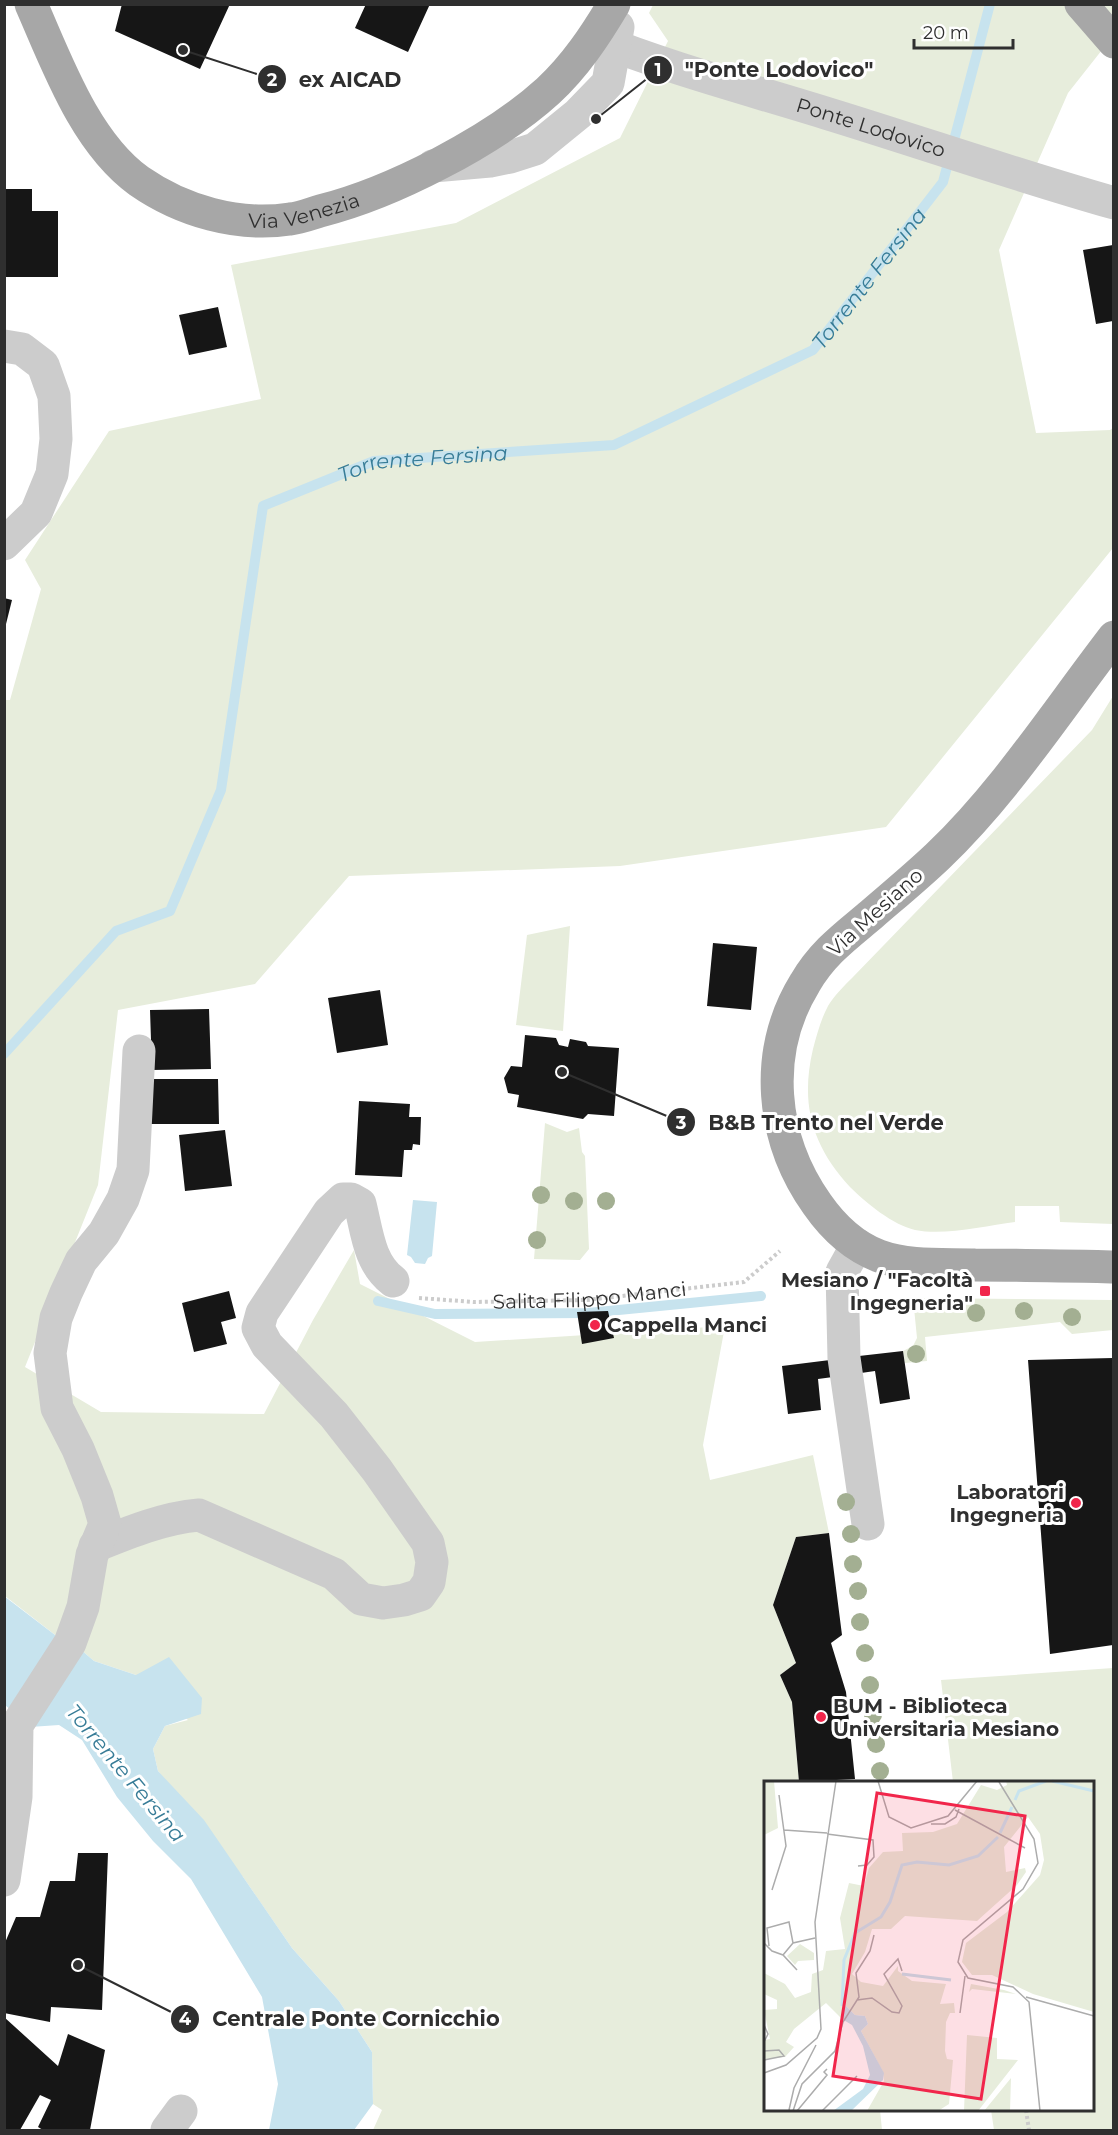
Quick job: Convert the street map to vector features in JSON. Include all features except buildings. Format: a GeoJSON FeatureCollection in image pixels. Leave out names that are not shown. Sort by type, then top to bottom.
{"type":"FeatureCollection","features":[{"type":"Feature","properties":{"kind":"main road","name":"Via Venezia"},"geometry":{"type":"LineString","coordinates":[[31,4],[82,113],[117,162],[138,180],[165,197],[213,215],[250,221],[290,219],[338,207],[386,189],[472,145],[511,120],[547,91],[573,64],[605,42],[616,4]]}},
{"type":"Feature","properties":{"kind":"main road","name":"Via Mesiano"},"geometry":{"type":"LineString","coordinates":[[1113,637],[986,807],[938,856],[831,947],[805,982],[791,1010],[780,1046],[777,1088],[779,1117],[787,1149],[803,1185],[839,1231],[856,1245],[880,1256],[915,1264],[1113,1267]]}},
{"type":"Feature","properties":{"kind":"street","name":"Ponte Lodovico"},"geometry":{"type":"LineString","coordinates":[[605,42],[1025,178],[1113,203]]}},
{"type":"Feature","properties":{"kind":"street"},"geometry":{"type":"LineString","coordinates":[[4,346],[22,349],[43,365],[54,396],[57,438],[52,474],[36,513],[4,544]]}},
{"type":"Feature","properties":{"kind":"street"},"geometry":{"type":"LineString","coordinates":[[4,1880],[16,1797],[17,1725],[70,1643],[83,1607],[100,1535],[97,1496],[78,1449],[57,1408],[50,1353],[56,1318],[66,1293],[81,1261],[104,1233],[123,1199],[133,1170],[139,1051]]}},
{"type":"Feature","properties":{"kind":"street"},"geometry":{"type":"LineString","coordinates":[[100,1535],[127,1533],[186,1516],[199,1515],[334,1574],[361,1599],[383,1604],[420,1595],[429,1582],[432,1562],[428,1543],[378,1470],[334,1415],[267,1345],[258,1328],[262,1313],[329,1212],[343,1199],[351,1199],[360,1204],[374,1258],[382,1273],[393,1281]]}},
{"type":"Feature","properties":{"kind":"street"},"geometry":{"type":"LineString","coordinates":[[856,1245],[842,1272],[844,1358],[868,1524]]}},
{"type":"Feature","properties":{"kind":"path","name":"Salita Filippo Manci"},"geometry":{"type":"LineString","coordinates":[[393,1281],[403,1293],[416,1298],[474,1302],[587,1300],[744,1282],[780,1251]]}},
{"type":"Feature","properties":{"kind":"path"},"geometry":{"type":"LineString","coordinates":[[1026,2111],[1029,2130]]}},
{"type":"Feature","properties":{"kind":"green space"},"geometry":{"type":"Polygon","coordinates":[[[653,5],[1113,5],[1113,36],[1068,93],[999,250],[1036,433],[1110,430],[1113,428],[1113,548],[886,827],[620,866],[349,876],[255,984],[118,1010],[98,1185],[25,1367],[101,1412],[264,1414],[313,1320],[354,1250],[360,1284],[475,1342],[725,1326],[703,1445],[710,1480],[813,1455],[829,1533],[796,1537],[773,1605],[796,1663],[780,1675],[792,1702],[799,1781],[764,1781],[764,2111],[880,2111],[882,2130],[373,2130],[382,2110],[373,2104],[372,2052],[339,2001],[292,1948],[243,1877],[158,1771],[153,1749],[165,1726],[188,1720],[136,1675],[94,1661],[80,1649],[59,1638],[5,1596],[4,700],[10,700],[41,589],[25,560],[109,431],[261,399],[231,265],[456,223],[620,138],[668,41],[649,13],[653,5]]]}},
{"type":"Feature","properties":{"kind":"green space"},"geometry":{"type":"Polygon","coordinates":[[[1113,696],[1113,1224],[1060,1222],[1059,1206],[1015,1206],[1015,1222],[939,1232],[926,1232],[907,1227],[880,1213],[850,1187],[826,1156],[818,1140],[812,1123],[808,1088],[813,1049],[823,1016],[830,1002],[842,988],[1092,730],[1113,696]]]}},
{"type":"Feature","properties":{"kind":"green space"},"geometry":{"type":"Polygon","coordinates":[[[570,926],[563,1031],[516,1025],[527,935],[570,926]]]}},
{"type":"Feature","properties":{"kind":"green space"},"geometry":{"type":"Polygon","coordinates":[[[545,1123],[567,1132],[579,1128],[582,1152],[585,1156],[589,1249],[580,1260],[534,1259],[545,1123]]]}},
{"type":"Feature","properties":{"kind":"green space"},"geometry":{"type":"Polygon","coordinates":[[[913,1298],[1113,1300],[1113,1330],[1072,1334],[1060,1322],[925,1337],[927,1361],[905,1363],[903,1351],[913,1346],[917,1338],[913,1298]]]}},
{"type":"Feature","properties":{"kind":"green space"},"geometry":{"type":"Polygon","coordinates":[[[1113,1668],[1113,2130],[994,2130],[991,2111],[1094,2111],[1094,1781],[953,1781],[941,1680],[1113,1668]]]}},
{"type":"Feature","properties":{"kind":"water"},"geometry":{"type":"Polygon","coordinates":[[[413,1200],[437,1202],[432,1256],[425,1264],[415,1263],[407,1255],[413,1200]]]}},
{"type":"Feature","properties":{"kind":"water"},"geometry":{"type":"Polygon","coordinates":[[[4,1596],[59,1638],[80,1649],[94,1661],[136,1675],[169,1657],[202,1698],[201,1714],[165,1726],[153,1749],[158,1771],[204,1820],[292,1948],[339,2001],[372,2052],[373,2104],[354,2130],[269,2130],[278,2084],[262,1997],[191,1879],[153,1841],[117,1797],[82,1740],[59,1725],[30,1727],[5,1705],[4,1596]]]}},
{"type":"Feature","properties":{"kind":"waterway","name":"Torrente Fersina"},"geometry":{"type":"LineString","coordinates":[[4,1054],[116,931],[170,911],[221,790],[263,506],[374,461],[614,445],[813,350],[943,182],[990,4]]}},
{"type":"Feature","properties":{"kind":"waterway"},"geometry":{"type":"LineString","coordinates":[[378,1301],[435,1314],[588,1313],[761,1296]]}},
{"type":"Feature","properties":{"kind":"place","name":"ex AICAD"},"geometry":{"type":"Point","coordinates":[183,50]}},
{"type":"Feature","properties":{"kind":"place","name":"\"Ponte Lodovico\""},"geometry":{"type":"Point","coordinates":[596,119]}},
{"type":"Feature","properties":{"kind":"place","name":"B&B Trento nel Verde"},"geometry":{"type":"Point","coordinates":[562,1072]}},
{"type":"Feature","properties":{"kind":"place","name":"Mesiano / \"Facoltà Ingegneria\""},"geometry":{"type":"Point","coordinates":[985,1291]}},
{"type":"Feature","properties":{"kind":"place","name":"Cappella Manci"},"geometry":{"type":"Point","coordinates":[595,1325]}},
{"type":"Feature","properties":{"kind":"place","name":"Laboratori Ingegneria"},"geometry":{"type":"Point","coordinates":[1076,1503]}},
{"type":"Feature","properties":{"kind":"place","name":"BUM - Biblioteca Universitaria Mesiano"},"geometry":{"type":"Point","coordinates":[821,1717]}},
{"type":"Feature","properties":{"kind":"place","name":"Centrale Ponte Cornicchio"},"geometry":{"type":"Point","coordinates":[78,1965]}}]}
